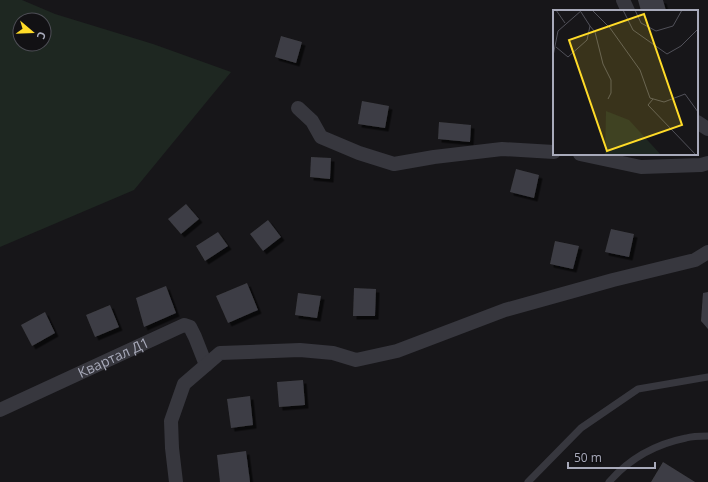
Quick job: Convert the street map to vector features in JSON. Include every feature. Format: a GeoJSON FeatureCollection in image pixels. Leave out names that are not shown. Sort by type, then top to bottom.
{"type":"FeatureCollection","features":[{"type":"Feature","properties":{"kind":"street"},"geometry":{"type":"LineString","coordinates":[[623,0],[628,10]]}},
{"type":"Feature","properties":{"kind":"street"},"geometry":{"type":"LineString","coordinates":[[298,108],[312,121],[321,137],[359,153],[394,164],[434,157],[502,150],[553,152]]}},
{"type":"Feature","properties":{"kind":"street"},"geometry":{"type":"LineString","coordinates":[[698,123],[708,129]]}},
{"type":"Feature","properties":{"kind":"street"},"geometry":{"type":"LineString","coordinates":[[585,155],[641,167],[701,166],[708,163]]}},
{"type":"Feature","properties":{"kind":"street"},"geometry":{"type":"LineString","coordinates":[[176,482],[172,448],[171,421],[184,384],[220,353],[300,350],[333,353],[356,360],[397,351],[505,310],[613,280],[695,260],[708,252]]}},
{"type":"Feature","properties":{"kind":"street","name":"Квартал Д1"},"geometry":{"type":"LineString","coordinates":[[0,410],[184,325],[190,327],[206,365]]}},
{"type":"Feature","properties":{"kind":"lane"},"geometry":{"type":"LineString","coordinates":[[528,482],[581,428],[638,389],[708,377]]}},
{"type":"Feature","properties":{"kind":"lane"},"geometry":{"type":"LineString","coordinates":[[609,482],[616,473],[638,457],[661,445],[687,437],[708,436]]}},
{"type":"Feature","properties":{"kind":"shaded area"},"geometry":{"type":"Polygon","coordinates":[[[0,0],[22,0],[50,12],[12,12],[12,52],[52,52],[52,13],[153,44],[231,72],[134,190],[0,247],[0,0]]]}},
{"type":"Feature","properties":{"kind":"building"},"geometry":{"type":"Polygon","coordinates":[[[638,0],[663,0],[666,10],[641,10],[638,0]]]}},
{"type":"Feature","properties":{"kind":"building"},"geometry":{"type":"Polygon","coordinates":[[[281,36],[302,42],[296,63],[275,57],[281,36]]]}},
{"type":"Feature","properties":{"kind":"building"},"geometry":{"type":"Polygon","coordinates":[[[362,101],[389,106],[385,128],[358,124],[362,101]]]}},
{"type":"Feature","properties":{"kind":"building"},"geometry":{"type":"Polygon","coordinates":[[[439,122],[471,125],[470,142],[438,139],[439,122]]]}},
{"type":"Feature","properties":{"kind":"building"},"geometry":{"type":"Polygon","coordinates":[[[311,157],[331,158],[330,179],[310,177],[311,157]]]}},
{"type":"Feature","properties":{"kind":"building"},"geometry":{"type":"Polygon","coordinates":[[[516,169],[539,175],[534,198],[510,192],[516,169]]]}},
{"type":"Feature","properties":{"kind":"building"},"geometry":{"type":"Polygon","coordinates":[[[186,204],[199,219],[181,234],[168,219],[186,204]]]}},
{"type":"Feature","properties":{"kind":"building"},"geometry":{"type":"Polygon","coordinates":[[[268,220],[281,237],[263,251],[250,234],[268,220]]]}},
{"type":"Feature","properties":{"kind":"building"},"geometry":{"type":"Polygon","coordinates":[[[611,229],[634,234],[629,257],[605,252],[611,229]]]}},
{"type":"Feature","properties":{"kind":"building"},"geometry":{"type":"Polygon","coordinates":[[[218,232],[228,246],[205,261],[196,246],[218,232]]]}},
{"type":"Feature","properties":{"kind":"building"},"geometry":{"type":"Polygon","coordinates":[[[555,241],[579,246],[573,269],[550,264],[555,241]]]}},
{"type":"Feature","properties":{"kind":"building"},"geometry":{"type":"Polygon","coordinates":[[[247,283],[258,310],[228,323],[216,296],[247,283]]]}},
{"type":"Feature","properties":{"kind":"building"},"geometry":{"type":"Polygon","coordinates":[[[166,286],[176,313],[144,327],[136,298],[166,286]]]}},
{"type":"Feature","properties":{"kind":"building"},"geometry":{"type":"Polygon","coordinates":[[[354,288],[376,289],[375,316],[353,316],[354,288]]]}},
{"type":"Feature","properties":{"kind":"building"},"geometry":{"type":"Polygon","coordinates":[[[708,292],[708,329],[701,321],[703,293],[708,292]]]}},
{"type":"Feature","properties":{"kind":"building"},"geometry":{"type":"Polygon","coordinates":[[[298,293],[321,296],[317,318],[295,315],[298,293]]]}},
{"type":"Feature","properties":{"kind":"building"},"geometry":{"type":"Polygon","coordinates":[[[110,305],[119,327],[95,337],[86,315],[110,305]]]}},
{"type":"Feature","properties":{"kind":"building"},"geometry":{"type":"Polygon","coordinates":[[[45,312],[55,333],[32,346],[21,325],[45,312]]]}},
{"type":"Feature","properties":{"kind":"building"},"geometry":{"type":"Polygon","coordinates":[[[303,380],[305,405],[279,407],[277,382],[303,380]]]}},
{"type":"Feature","properties":{"kind":"building"},"geometry":{"type":"Polygon","coordinates":[[[250,396],[253,425],[231,428],[227,399],[250,396]]]}},
{"type":"Feature","properties":{"kind":"building"},"geometry":{"type":"Polygon","coordinates":[[[246,451],[250,482],[220,482],[217,455],[246,451]]]}},
{"type":"Feature","properties":{"kind":"building"},"geometry":{"type":"Polygon","coordinates":[[[663,462],[695,482],[651,482],[663,462]]]}}]}
